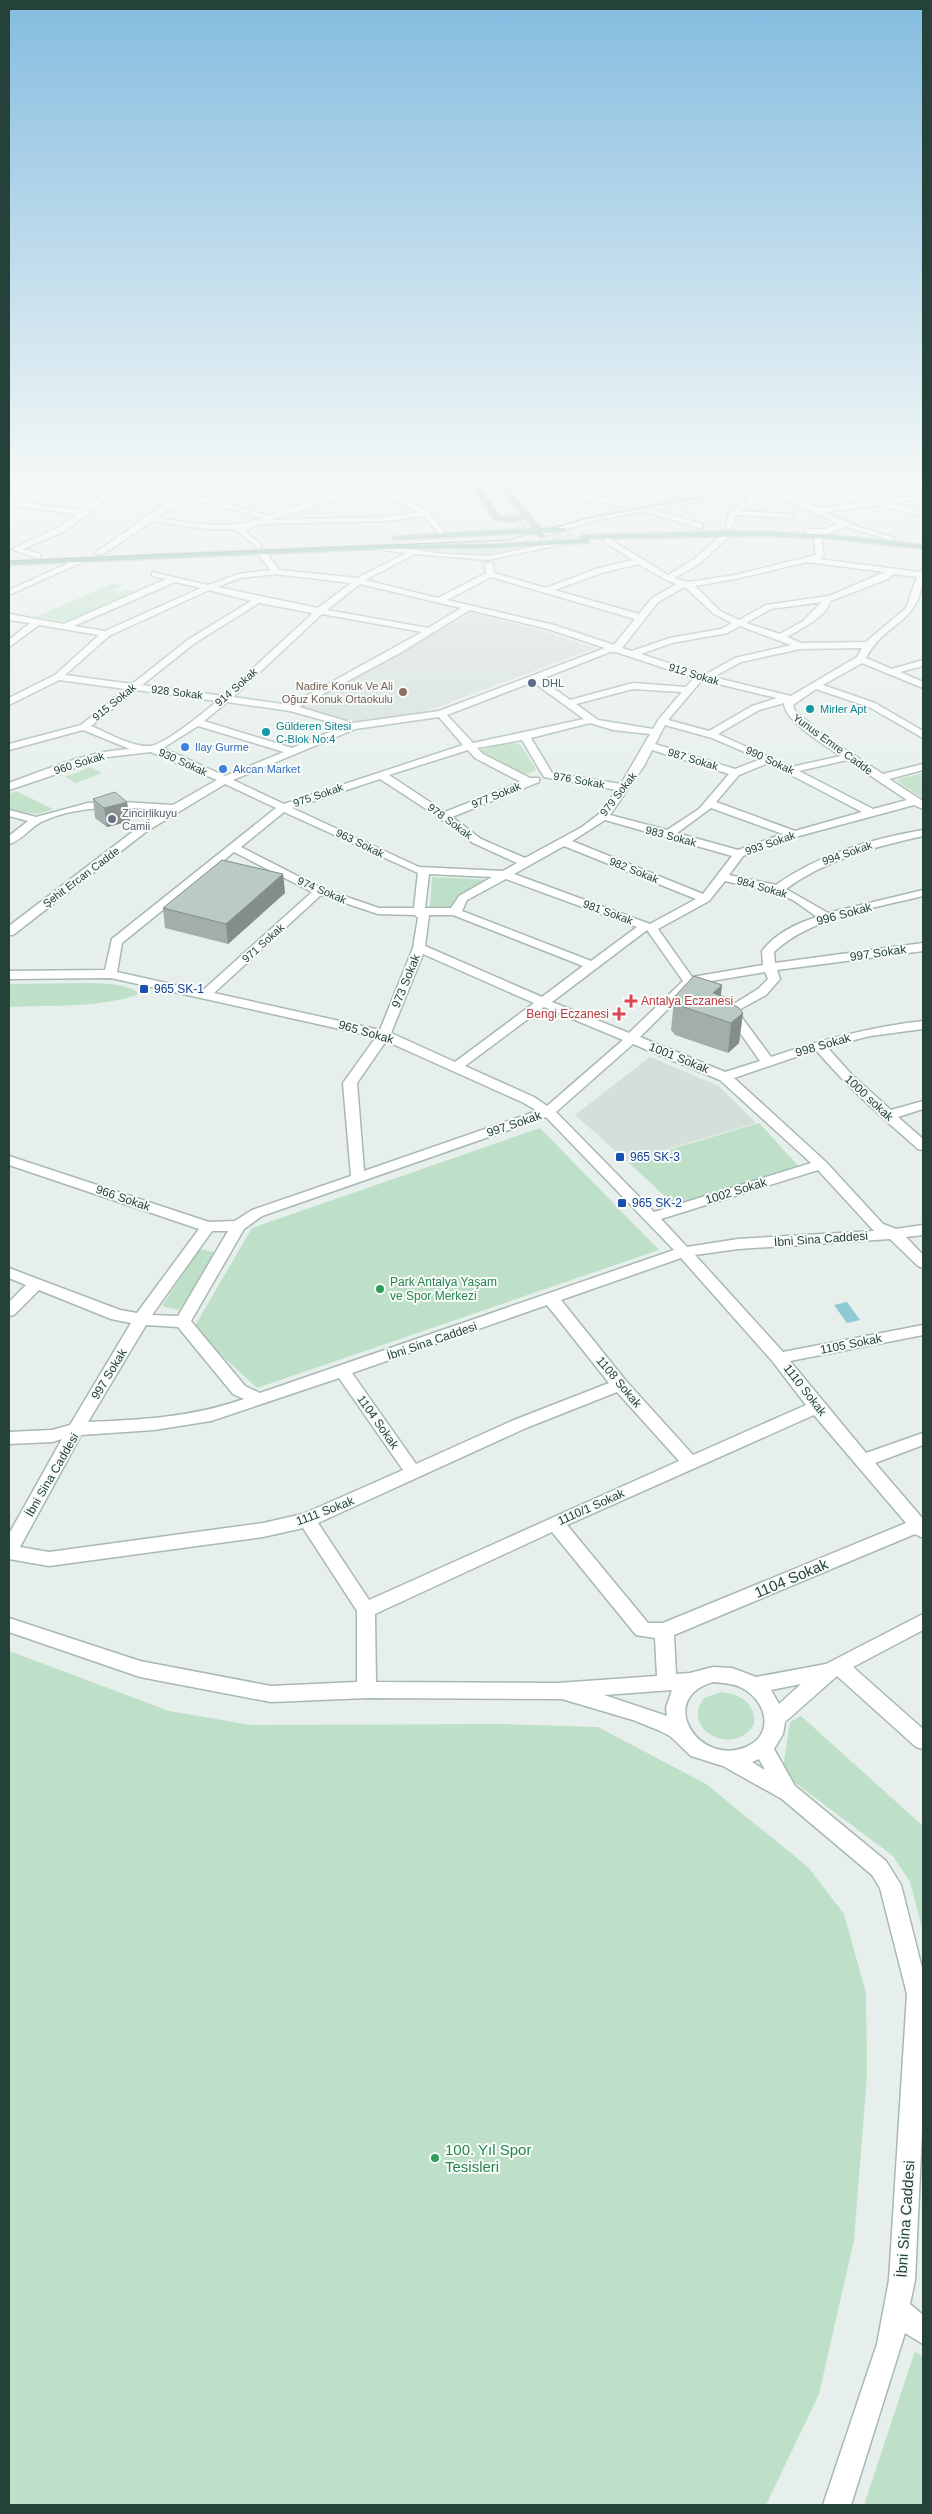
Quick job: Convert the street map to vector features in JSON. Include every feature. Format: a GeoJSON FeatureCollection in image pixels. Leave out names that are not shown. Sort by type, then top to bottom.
{"type":"FeatureCollection","features":[{"type":"Feature","properties":{"kind":"street"},"geometry":{"type":"LineString","coordinates":[[68,625],[137,595]]}},
{"type":"Feature","properties":{"kind":"street","name":"912 Sokak"},"geometry":{"type":"LineString","coordinates":[[9,702],[58,676],[106,634],[193,595]]}},
{"type":"Feature","properties":{"kind":"street"},"geometry":{"type":"LineString","coordinates":[[239,595],[430,631]]}},
{"type":"Feature","properties":{"kind":"street","name":"914 Sokak"},"geometry":{"type":"LineString","coordinates":[[152,749],[196,722],[340,595]]}},
{"type":"Feature","properties":{"kind":"street","name":"912 Sokak"},"geometry":{"type":"LineString","coordinates":[[420,595],[551,627],[700,677],[792,699]]}},
{"type":"Feature","properties":{"kind":"street"},"geometry":{"type":"LineString","coordinates":[[440,600],[449,595]]}},
{"type":"Feature","properties":{"kind":"street"},"geometry":{"type":"LineString","coordinates":[[569,595],[642,618]]}},
{"type":"Feature","properties":{"kind":"street"},"geometry":{"type":"LineString","coordinates":[[616,649],[655,600],[664,595]]}},
{"type":"Feature","properties":{"kind":"street"},"geometry":{"type":"LineString","coordinates":[[702,595],[706,598],[716,612],[739,624],[781,637],[800,646]]}},
{"type":"Feature","properties":{"kind":"street","name":"Şehit Ercan Cadde"},"geometry":{"type":"LineString","coordinates":[[571,664],[632,654],[670,641],[711,639],[769,607],[834,595]]}},
{"type":"Feature","properties":{"kind":"street"},"geometry":{"type":"LineString","coordinates":[[917,595],[913,610],[868,645],[861,659],[923,685]]}},
{"type":"Feature","properties":{"kind":"street"},"geometry":{"type":"LineString","coordinates":[[781,637],[818,614],[826,604],[826,598]]}},
{"type":"Feature","properties":{"kind":"street","name":"915 Sokak"},"geometry":{"type":"LineString","coordinates":[[9,747],[84,726],[192,641],[258,600]]}},
{"type":"Feature","properties":{"kind":"street"},"geometry":{"type":"LineString","coordinates":[[292,708],[430,631],[469,607]]}},
{"type":"Feature","properties":{"kind":"street"},"geometry":{"type":"LineString","coordinates":[[9,617],[68,625],[106,634]]}},
{"type":"Feature","properties":{"kind":"street"},"geometry":{"type":"LineString","coordinates":[[9,644],[39,621]]}},
{"type":"Feature","properties":{"kind":"street"},"geometry":{"type":"LineString","coordinates":[[700,677],[711,675],[738,660],[800,646],[868,645]]}},
{"type":"Feature","properties":{"kind":"street","name":"Şehit Ercan Cadde"},"geometry":{"type":"LineString","coordinates":[[9,932],[136,835],[175,808],[225,780],[353,726],[441,714],[571,664],[616,649]]}},
{"type":"Feature","properties":{"kind":"street","name":"Yunus Emre Cadde"},"geometry":{"type":"LineString","coordinates":[[861,659],[792,699],[788,704],[790,712],[848,757],[919,804]]}},
{"type":"Feature","properties":{"kind":"street"},"geometry":{"type":"LineString","coordinates":[[890,672],[923,663]]}},
{"type":"Feature","properties":{"kind":"street","name":"928 Sokak"},"geometry":{"type":"LineString","coordinates":[[58,676],[292,708],[353,726]]}},
{"type":"Feature","properties":{"kind":"street","name":"979 Sokak"},"geometry":{"type":"LineString","coordinates":[[455,912],[463,898],[524,862],[564,842],[603,816],[624,788],[650,746],[662,721],[700,677]]}},
{"type":"Feature","properties":{"kind":"street"},"geometry":{"type":"LineString","coordinates":[[534,678],[592,720],[613,727],[656,732]]}},
{"type":"Feature","properties":{"kind":"street"},"geometry":{"type":"LineString","coordinates":[[569,703],[633,686],[687,690]]}},
{"type":"Feature","properties":{"kind":"street"},"geometry":{"type":"LineString","coordinates":[[814,686],[872,705],[923,734]]}},
{"type":"Feature","properties":{"kind":"street"},"geometry":{"type":"LineString","coordinates":[[711,734],[760,706],[773,701],[792,699]]}},
{"type":"Feature","properties":{"kind":"street"},"geometry":{"type":"LineString","coordinates":[[441,714],[479,756],[530,782]]}},
{"type":"Feature","properties":{"kind":"street","name":"975 Sokak"},"geometry":{"type":"LineString","coordinates":[[111,974],[116,942],[284,807],[470,746],[525,736],[592,720]]}},
{"type":"Feature","properties":{"kind":"street","name":"990 Sokak"},"geometry":{"type":"LineString","coordinates":[[662,721],[711,734],[792,770],[872,813]]}},
{"type":"Feature","properties":{"kind":"street"},"geometry":{"type":"LineString","coordinates":[[196,722],[292,751]]}},
{"type":"Feature","properties":{"kind":"street","name":"930 Sokak"},"geometry":{"type":"LineString","coordinates":[[84,726],[135,747],[152,749],[225,780]]}},
{"type":"Feature","properties":{"kind":"street","name":"976 Sokak"},"geometry":{"type":"LineString","coordinates":[[525,736],[548,775],[624,788]]}},
{"type":"Feature","properties":{"kind":"street","name":"987 Sokak"},"geometry":{"type":"LineString","coordinates":[[650,746],[719,766],[735,773]]}},
{"type":"Feature","properties":{"kind":"street","name":"960 Sokak"},"geometry":{"type":"LineString","coordinates":[[9,787],[105,755],[127,750],[152,749]]}},
{"type":"Feature","properties":{"kind":"street"},"geometry":{"type":"LineString","coordinates":[[792,770],[848,757]]}},
{"type":"Feature","properties":{"kind":"street"},"geometry":{"type":"LineString","coordinates":[[667,835],[710,804],[722,786],[735,773],[768,760]]}},
{"type":"Feature","properties":{"kind":"street"},"geometry":{"type":"LineString","coordinates":[[881,778],[923,767]]}},
{"type":"Feature","properties":{"kind":"street","name":"978 Sokak"},"geometry":{"type":"LineString","coordinates":[[380,774],[477,840],[524,862]]}},
{"type":"Feature","properties":{"kind":"street","name":"977 Sokak"},"geometry":{"type":"LineString","coordinates":[[444,816],[548,775]]}},
{"type":"Feature","properties":{"kind":"street","name":"963 Sokak"},"geometry":{"type":"LineString","coordinates":[[225,780],[417,870],[503,874]]}},
{"type":"Feature","properties":{"kind":"street"},"geometry":{"type":"LineString","coordinates":[[9,841],[36,820],[74,807],[119,804],[175,808]]}},
{"type":"Feature","properties":{"kind":"street"},"geometry":{"type":"LineString","coordinates":[[710,804],[794,834]]}},
{"type":"Feature","properties":{"kind":"street","name":"993 Sokak"},"geometry":{"type":"LineString","coordinates":[[456,1067],[591,965],[648,927],[705,899],[723,877],[731,861],[739,854],[768,841],[872,813],[919,804]]}},
{"type":"Feature","properties":{"kind":"street"},"geometry":{"type":"LineString","coordinates":[[9,813],[36,820]]}},
{"type":"Feature","properties":{"kind":"street","name":"983 Sokak"},"geometry":{"type":"LineString","coordinates":[[603,816],[739,854]]}},
{"type":"Feature","properties":{"kind":"street","name":"994 Sokak"},"geometry":{"type":"LineString","coordinates":[[778,890],[806,869],[830,858],[853,849],[923,833]]}},
{"type":"Feature","properties":{"kind":"street","name":"982 Sokak"},"geometry":{"type":"LineString","coordinates":[[564,842],[705,899]]}},
{"type":"Feature","properties":{"kind":"street","name":"974 Sokak"},"geometry":{"type":"LineString","coordinates":[[232,847],[319,891],[378,911],[455,912]]}},
{"type":"Feature","properties":{"kind":"street","name":"973 Sokak"},"geometry":{"type":"LineString","coordinates":[[358,1178],[350,1083],[384,1035],[419,948],[424,917],[418,912],[424,870]]}},
{"type":"Feature","properties":{"kind":"street","name":"981 Sokak"},"geometry":{"type":"LineString","coordinates":[[503,874],[648,927]]}},
{"type":"Feature","properties":{"kind":"street","name":"984 Sokak"},"geometry":{"type":"LineString","coordinates":[[723,877],[778,890],[796,898],[824,916]]}},
{"type":"Feature","properties":{"kind":"street","name":"971 Sokak"},"geometry":{"type":"LineString","coordinates":[[206,994],[319,891]]}},
{"type":"Feature","properties":{"kind":"street","name":"996 Sokak"},"geometry":{"type":"LineString","coordinates":[[767,1061],[726,1009],[762,992],[774,979],[768,961],[768,951],[776,942],[795,930],[824,916],[923,894]]}},
{"type":"Feature","properties":{"kind":"street"},"geometry":{"type":"LineString","coordinates":[[455,912],[591,965]]}},
{"type":"Feature","properties":{"kind":"street"},"geometry":{"type":"LineString","coordinates":[[648,927],[669,950],[689,981]]}},
{"type":"Feature","properties":{"kind":"street","name":"997 Sokak"},"geometry":{"type":"LineString","coordinates":[[183,1322],[238,1226],[257,1213],[548,1112],[631,1039],[689,981],[771,967],[923,947]]}},
{"type":"Feature","properties":{"kind":"street","name":"1001 Sokak"},"geometry":{"type":"LineString","coordinates":[[419,948],[542,1002],[725,1077],[821,1165],[878,1228],[894,1234],[923,1263]]}},
{"type":"Feature","properties":{"kind":"street","name":"965 Sokak"},"geometry":{"type":"LineString","coordinates":[[9,975],[111,974],[384,1035],[529,1100],[548,1112],[684,1252]]}},
{"type":"Feature","properties":{"kind":"street"},"geometry":{"type":"LineString","coordinates":[[676,994],[694,999]]}},
{"type":"Feature","properties":{"kind":"street","name":"998 Sokak"},"geometry":{"type":"LineString","coordinates":[[725,1077],[767,1061],[819,1045],[870,1032],[923,1025]]}},
{"type":"Feature","properties":{"kind":"street","name":"1000 sokak"},"geometry":{"type":"LineString","coordinates":[[819,1045],[847,1078],[887,1116],[923,1146]]}},
{"type":"Feature","properties":{"kind":"street"},"geometry":{"type":"LineString","coordinates":[[887,1116],[923,1105]]}},
{"type":"Feature","properties":{"kind":"street","name":"966 Sokak"},"geometry":{"type":"LineString","coordinates":[[9,1160],[208,1227],[238,1226]]}},
{"type":"Feature","properties":{"kind":"street","name":"1002 Sokak"},"geometry":{"type":"LineString","coordinates":[[650,1218],[821,1165]]}},
{"type":"Feature","properties":{"kind":"street","name":"997 Sokak"},"geometry":{"type":"LineString","coordinates":[[76,1429],[141,1319],[208,1227]]}},
{"type":"Feature","properties":{"kind":"street","name":"İbni Sina Caddesi"},"geometry":{"type":"LineString","coordinates":[[9,1552],[76,1429],[203,1418],[343,1372],[684,1252],[738,1244],[894,1234],[923,1230]]}},
{"type":"Feature","properties":{"kind":"street","name":"1110 Sokak"},"geometry":{"type":"LineString","coordinates":[[684,1252],[779,1358],[817,1407],[921,1528]]}},
{"type":"Feature","properties":{"kind":"street"},"geometry":{"type":"LineString","coordinates":[[9,1273],[117,1315],[183,1322],[239,1390],[260,1400]]}},
{"type":"Feature","properties":{"kind":"street"},"geometry":{"type":"LineString","coordinates":[[9,1311],[37,1283]]}},
{"type":"Feature","properties":{"kind":"street","name":"1108 Sokak"},"geometry":{"type":"LineString","coordinates":[[551,1299],[620,1385],[690,1462]]}},
{"type":"Feature","properties":{"kind":"street","name":"1105 Sokak"},"geometry":{"type":"LineString","coordinates":[[779,1358],[923,1330]]}},
{"type":"Feature","properties":{"kind":"street","name":"1104 Sokak"},"geometry":{"type":"LineString","coordinates":[[343,1372],[414,1473]]}},
{"type":"Feature","properties":{"kind":"street","name":"1111 Sokak"},"geometry":{"type":"LineString","coordinates":[[9,1552],[49,1559],[263,1530],[308,1520],[520,1424],[620,1385]]}},
{"type":"Feature","properties":{"kind":"street","name":"1110/1 Sokak"},"geometry":{"type":"LineString","coordinates":[[366,1610],[690,1462],[817,1407]]}},
{"type":"Feature","properties":{"kind":"street"},"geometry":{"type":"LineString","coordinates":[[9,1438],[52,1436],[76,1429]]}},
{"type":"Feature","properties":{"kind":"street"},"geometry":{"type":"LineString","coordinates":[[864,1461],[923,1439]]}},
{"type":"Feature","properties":{"kind":"street"},"geometry":{"type":"LineString","coordinates":[[308,1520],[366,1610],[367,1690]]}},
{"type":"Feature","properties":{"kind":"street"},"geometry":{"type":"LineString","coordinates":[[555,1523],[642,1630],[664,1631],[667,1683]]}},
{"type":"Feature","properties":{"kind":"street","name":"1104 Sokak"},"geometry":{"type":"LineString","coordinates":[[664,1631],[921,1528]]}},
{"type":"Feature","properties":{"kind":"street"},"geometry":{"type":"LineString","coordinates":[[763,1748],[773,1734],[776,1719],[834,1669],[923,1621]]}},
{"type":"Feature","properties":{"kind":"street","name":"İbni Sina Caddesi"},"geometry":{"type":"LineString","coordinates":[[9,1625],[140,1669],[271,1694],[367,1690],[558,1691],[691,1681],[705,1676],[721,1674],[738,1676],[754,1684],[765,1694],[773,1706],[776,1719]]}},
{"type":"Feature","properties":{"kind":"street"},"geometry":{"type":"LineString","coordinates":[[754,1684],[834,1669],[923,1741]]}},
{"type":"Feature","properties":{"kind":"street"},"geometry":{"type":"LineString","coordinates":[[679,1731],[674,1717],[674,1704],[680,1691],[691,1681]]}},
{"type":"Feature","properties":{"kind":"street","name":"İbni Sina Caddesi"},"geometry":{"type":"LineString","coordinates":[[558,1691],[651,1718],[679,1731],[689,1744],[703,1753],[726,1758],[789,1793],[879,1868],[890,1885],[918,1994],[902,2280],[890,2344],[837,2505]]}},
{"type":"Feature","properties":{"kind":"street","name":"İbni Sina Caddesi"},"geometry":{"type":"LineString","coordinates":[[726,1758],[753,1754],[763,1748],[789,1793]]}},
{"type":"Feature","properties":{"kind":"street"},"geometry":{"type":"LineString","coordinates":[[896,2309],[923,2331]]}},
{"type":"Feature","properties":{"kind":"shaded area"},"geometry":{"type":"Polygon","coordinates":[[[472,613],[542,631],[595,648],[421,713],[351,722],[301,707],[472,613]]]}},
{"type":"Feature","properties":{"kind":"shaded area"},"geometry":{"type":"Polygon","coordinates":[[[650,1057],[719,1086],[756,1123],[627,1161],[575,1115],[650,1057]]]}},
{"type":"Feature","properties":{"kind":"green space"},"geometry":{"type":"Polygon","coordinates":[[[85,595],[130,595],[67,622],[35,617],[85,595]]]}},
{"type":"Feature","properties":{"kind":"green space"},"geometry":{"type":"Polygon","coordinates":[[[511,743],[520,744],[536,769],[533,772],[522,775],[479,750],[511,743]]]}},
{"type":"Feature","properties":{"kind":"green space"},"geometry":{"type":"Polygon","coordinates":[[[91,767],[102,773],[76,783],[65,777],[91,767]]]}},
{"type":"Feature","properties":{"kind":"green space"},"geometry":{"type":"Polygon","coordinates":[[[923,773],[923,798],[897,781],[899,779],[923,773]]]}},
{"type":"Feature","properties":{"kind":"green space"},"geometry":{"type":"Polygon","coordinates":[[[16,791],[53,809],[38,814],[9,811],[9,794],[16,791]]]}},
{"type":"Feature","properties":{"kind":"green space"},"geometry":{"type":"Polygon","coordinates":[[[432,877],[492,880],[453,908],[430,908],[432,877]]]}},
{"type":"Feature","properties":{"kind":"green space"},"geometry":{"type":"Polygon","coordinates":[[[89,983],[126,987],[137,992],[137,995],[90,1004],[9,1007],[9,984],[89,983]]]}},
{"type":"Feature","properties":{"kind":"green space"},"geometry":{"type":"Polygon","coordinates":[[[759,1123],[800,1168],[661,1210],[669,1200],[628,1162],[759,1123]]]}},
{"type":"Feature","properties":{"kind":"green space","name":"Park Antalya Yaşam ve Spor Merkezi"},"geometry":{"type":"Polygon","coordinates":[[[540,1128],[659,1250],[257,1388],[193,1329],[252,1228],[540,1128]]]}},
{"type":"Feature","properties":{"kind":"green space"},"geometry":{"type":"Polygon","coordinates":[[[200,1249],[217,1253],[179,1310],[162,1306],[200,1249]]]}},
{"type":"Feature","properties":{"kind":"green space","name":"100. Yıl Spor Tesisleri"},"geometry":{"type":"Polygon","coordinates":[[[12,1652],[169,1711],[251,1725],[503,1724],[598,1727],[706,1784],[808,1867],[844,1914],[866,1993],[867,2076],[854,2240],[819,2394],[766,2505],[9,2505],[9,1655],[12,1652]]]}},
{"type":"Feature","properties":{"kind":"green space"},"geometry":{"type":"Polygon","coordinates":[[[721,1692],[740,1697],[752,1710],[754,1724],[746,1734],[735,1739],[713,1736],[704,1729],[699,1720],[698,1710],[704,1698],[721,1692]]]}},
{"type":"Feature","properties":{"kind":"green space"},"geometry":{"type":"Polygon","coordinates":[[[801,1716],[923,1826],[923,1931],[910,1882],[893,1856],[782,1773],[790,1722],[801,1716]]]}},
{"type":"Feature","properties":{"kind":"green space"},"geometry":{"type":"Polygon","coordinates":[[[915,2351],[923,2357],[923,2505],[864,2505],[915,2351]]]}},
{"type":"Feature","properties":{"kind":"water"},"geometry":{"type":"Polygon","coordinates":[[[847,1302],[860,1320],[847,1323],[834,1305],[847,1302]]]}},
{"type":"Feature","properties":{"kind":"building"},"geometry":{"type":"Polygon","coordinates":[[[115,792],[127,802],[104,808],[93,799],[115,792]]]}},
{"type":"Feature","properties":{"kind":"building"},"geometry":{"type":"Polygon","coordinates":[[[222,860],[283,874],[226,924],[163,908],[222,860]]]}},
{"type":"Feature","properties":{"kind":"building"},"geometry":{"type":"Polygon","coordinates":[[[694,976],[722,985],[713,993],[728,998],[724,1001],[738,1007],[743,1013],[731,1023],[678,1005],[674,1000],[675,996],[694,976]]]}},
{"type":"Feature","properties":{"kind":"place","name":"DHL"},"geometry":{"type":"Point","coordinates":[532,683]}},
{"type":"Feature","properties":{"kind":"place","name":"Nadire Konuk Ve Ali Oğuz Konuk Ortaokulu"},"geometry":{"type":"Point","coordinates":[403,692]}},
{"type":"Feature","properties":{"kind":"place","name":"Mirler Apt"},"geometry":{"type":"Point","coordinates":[810,709]}},
{"type":"Feature","properties":{"kind":"place","name":"Gülderen Sitesi C-Blok No:4"},"geometry":{"type":"Point","coordinates":[266,732]}},
{"type":"Feature","properties":{"kind":"place","name":"Ilay Gurme"},"geometry":{"type":"Point","coordinates":[185,747]}},
{"type":"Feature","properties":{"kind":"place","name":"Akcan Market"},"geometry":{"type":"Point","coordinates":[223,769]}},
{"type":"Feature","properties":{"kind":"place","name":"Zincirlikuyu Camii"},"geometry":{"type":"Point","coordinates":[112,819]}},
{"type":"Feature","properties":{"kind":"place","name":"965 SK-1"},"geometry":{"type":"Point","coordinates":[144,989]}},
{"type":"Feature","properties":{"kind":"place","name":"Antalya Eczanesi"},"geometry":{"type":"Point","coordinates":[631,1001]}},
{"type":"Feature","properties":{"kind":"place","name":"Bengi Eczanesi"},"geometry":{"type":"Point","coordinates":[619,1014]}},
{"type":"Feature","properties":{"kind":"place","name":"965 SK-3"},"geometry":{"type":"Point","coordinates":[620,1157]}},
{"type":"Feature","properties":{"kind":"place","name":"965 SK-2"},"geometry":{"type":"Point","coordinates":[622,1203]}},
{"type":"Feature","properties":{"kind":"place","name":"Park Antalya Yaşam ve Spor Merkezi"},"geometry":{"type":"Point","coordinates":[380,1289]}},
{"type":"Feature","properties":{"kind":"place","name":"100. Yıl Spor Tesisleri"},"geometry":{"type":"Point","coordinates":[435,2158]}}]}
